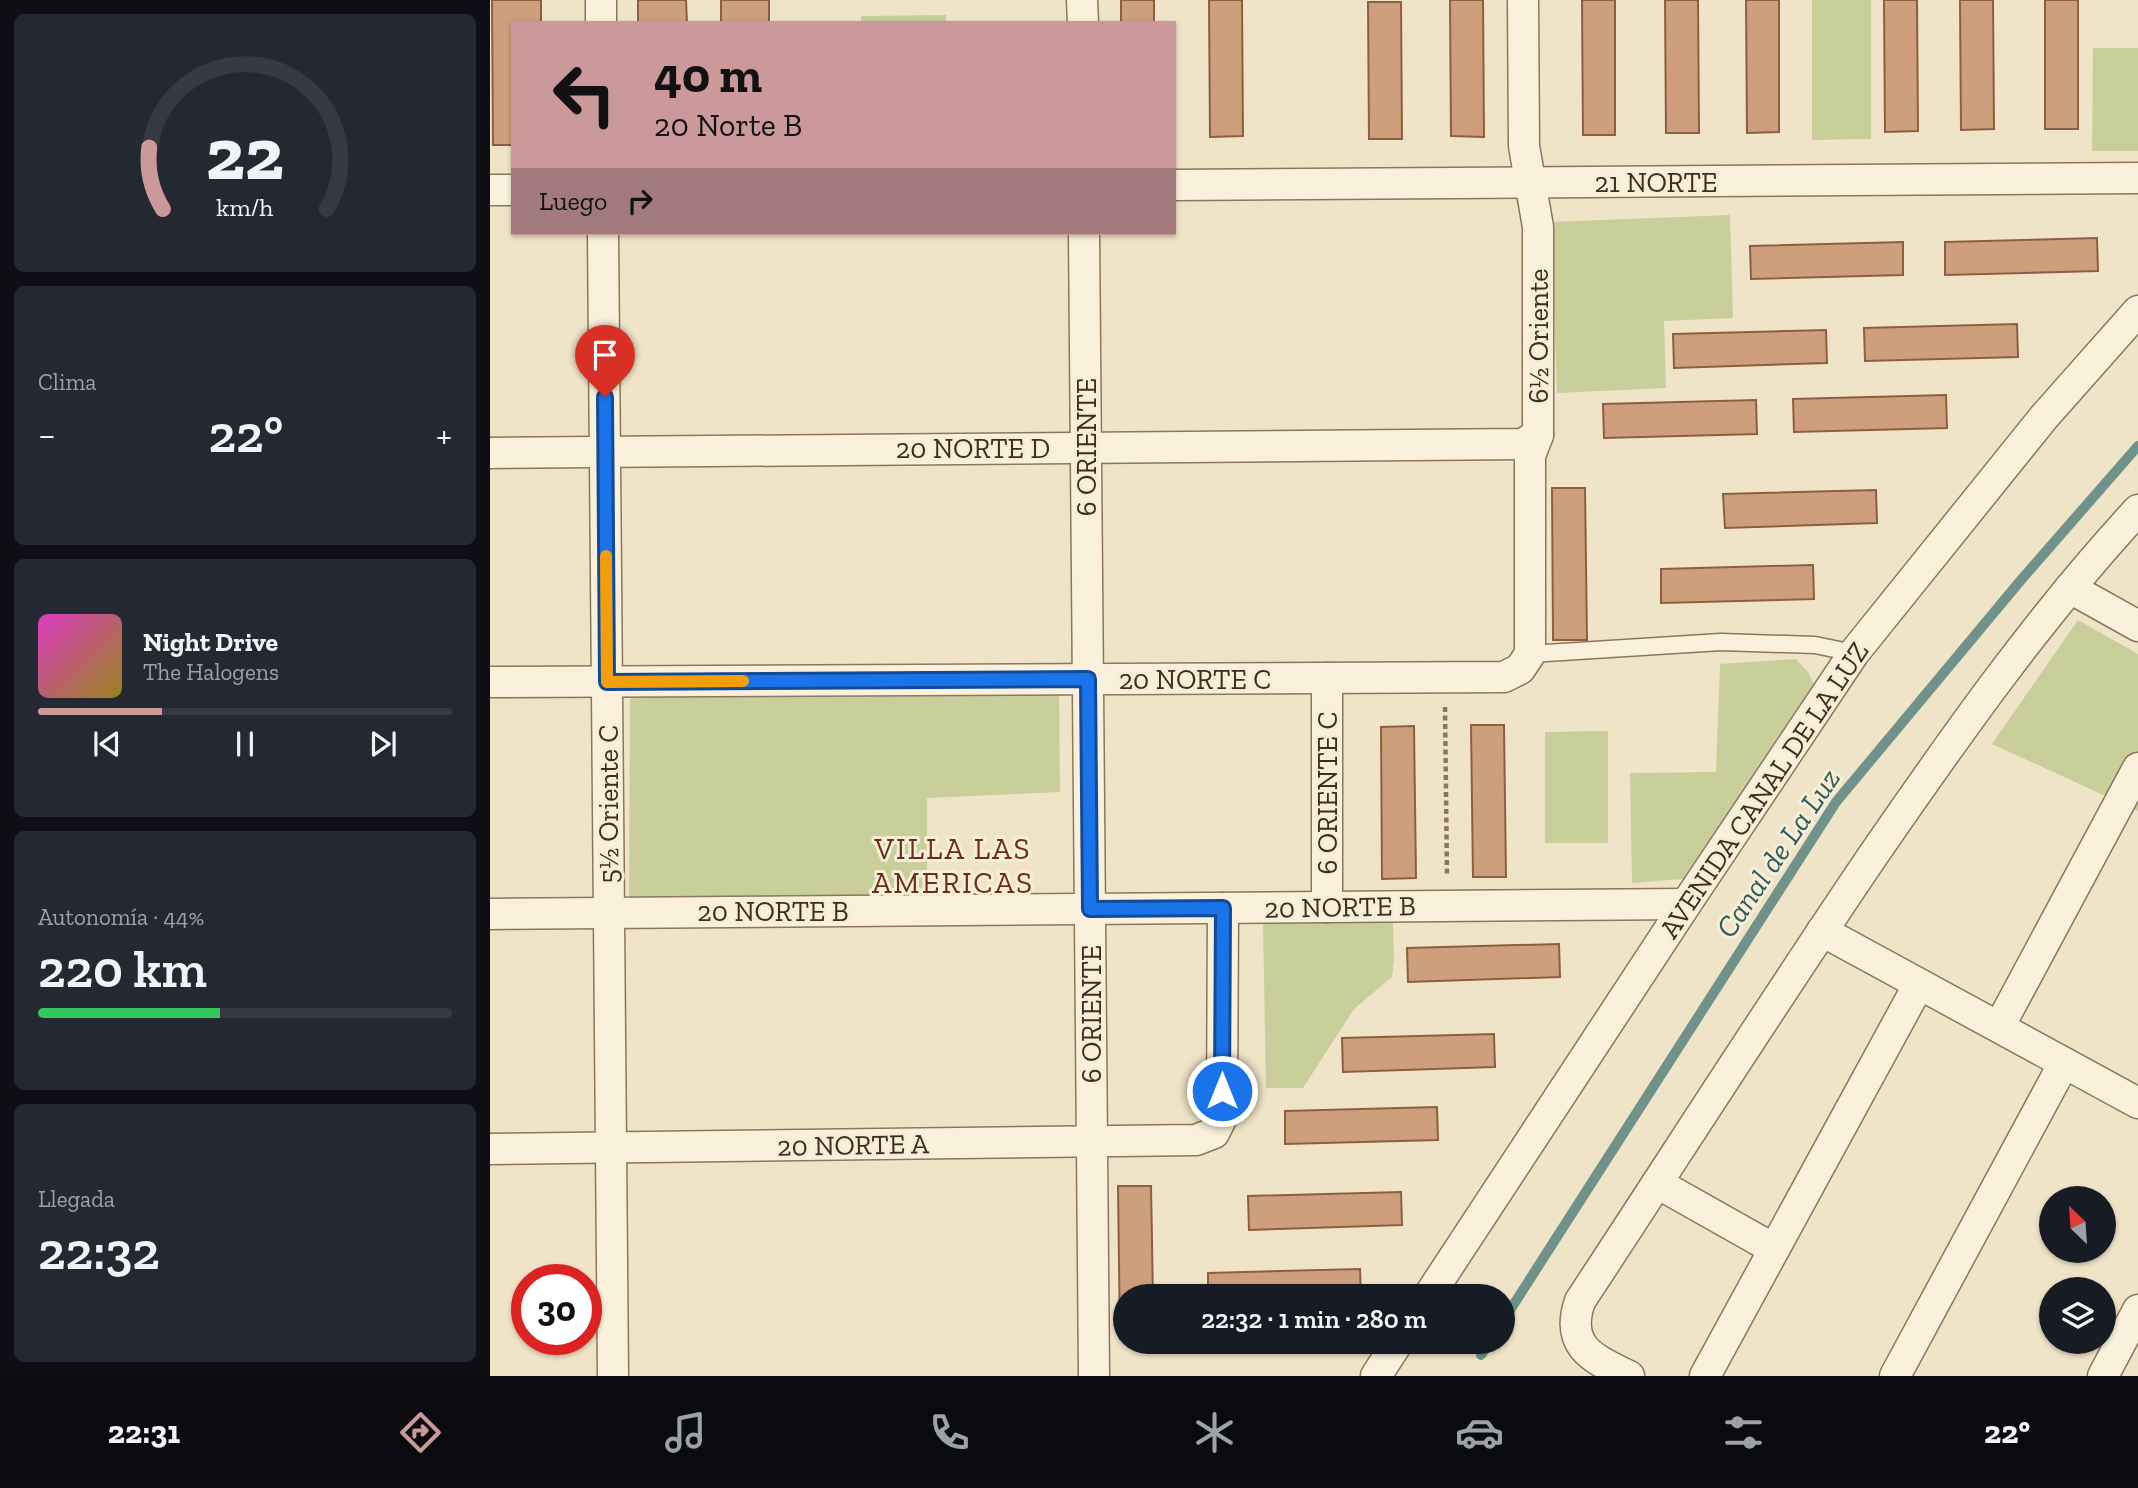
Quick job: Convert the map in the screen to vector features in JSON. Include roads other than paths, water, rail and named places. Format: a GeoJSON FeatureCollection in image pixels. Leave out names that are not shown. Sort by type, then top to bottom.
{"type":"FeatureCollection","features":[{"type":"Feature","properties":{"kind":"street"},"geometry":{"type":"LineString","coordinates":[[601,0],[601,21]]}},
{"type":"Feature","properties":{"kind":"street"},"geometry":{"type":"LineString","coordinates":[[1082,0],[1083,21]]}},
{"type":"Feature","properties":{"kind":"street","name":"6½ Oriente"},"geometry":{"type":"LineString","coordinates":[[1523,0],[1524,146],[1538,227],[1538,435],[1530,456],[1525,661]]}},
{"type":"Feature","properties":{"kind":"street","name":"21 NORTE"},"geometry":{"type":"LineString","coordinates":[[1176,186],[2138,178]]}},
{"type":"Feature","properties":{"kind":"street"},"geometry":{"type":"LineString","coordinates":[[490,190],[511,190]]}},
{"type":"Feature","properties":{"kind":"street","name":"5½ Oriente C"},"geometry":{"type":"LineString","coordinates":[[603,235],[612,1376]]}},
{"type":"Feature","properties":{"kind":"street","name":"6 ORIENTE"},"geometry":{"type":"LineString","coordinates":[[1084,235],[1094,1376]]}},
{"type":"Feature","properties":{"kind":"street","name":"AVENIDA CANAL DE LA LUZ"},"geometry":{"type":"LineString","coordinates":[[1437,1284],[1685,904],[1854,653],[2044,417],[2138,311]]}},
{"type":"Feature","properties":{"kind":"street","name":"20 NORTE D"},"geometry":{"type":"LineString","coordinates":[[490,453],[1522,444],[1538,435]]}},
{"type":"Feature","properties":{"kind":"street"},"geometry":{"type":"LineString","coordinates":[[1629,1376],[1594,1359],[1585,1351],[1578,1340],[1575,1327],[1580,1301],[1822,931],[1947,749],[2070,588],[2138,510]]}},
{"type":"Feature","properties":{"kind":"street"},"geometry":{"type":"LineString","coordinates":[[2070,588],[2138,626]]}},
{"type":"Feature","properties":{"kind":"street","name":"20 NORTE C"},"geometry":{"type":"LineString","coordinates":[[490,682],[1504,677],[1525,661]]}},
{"type":"Feature","properties":{"kind":"street","name":"6 ORIENTE C"},"geometry":{"type":"LineString","coordinates":[[1327,678],[1327,907]]}},
{"type":"Feature","properties":{"kind":"street"},"geometry":{"type":"LineString","coordinates":[[1999,1027],[2138,768]]}},
{"type":"Feature","properties":{"kind":"street","name":"20 NORTE B"},"geometry":{"type":"LineString","coordinates":[[490,914],[1685,904]]}},
{"type":"Feature","properties":{"kind":"street","name":"20 NORTE A"},"geometry":{"type":"LineString","coordinates":[[490,1149],[1196,1140],[1214,1133],[1222,1117],[1223,908]]}},
{"type":"Feature","properties":{"kind":"street"},"geometry":{"type":"LineString","coordinates":[[1822,931],[2138,1103]]}},
{"type":"Feature","properties":{"kind":"street"},"geometry":{"type":"LineString","coordinates":[[1705,1376],[1919,984]]}},
{"type":"Feature","properties":{"kind":"street"},"geometry":{"type":"LineString","coordinates":[[1895,1376],[2064,1063]]}},
{"type":"Feature","properties":{"kind":"street"},"geometry":{"type":"LineString","coordinates":[[1657,1183],[1774,1249]]}},
{"type":"Feature","properties":{"kind":"street"},"geometry":{"type":"LineString","coordinates":[[2103,1376],[2138,1310]]}},
{"type":"Feature","properties":{"kind":"street"},"geometry":{"type":"LineString","coordinates":[[1376,1376],[1390,1354]]}},
{"type":"Feature","properties":{"kind":"lane"},"geometry":{"type":"LineString","coordinates":[[1525,661],[1721,642],[1815,645],[1854,653]]}},
{"type":"Feature","properties":{"kind":"waterway","name":"Canal de La Luz"},"geometry":{"type":"LineString","coordinates":[[1515,1302],[1836,802],[2021,580],[2138,446]]}},
{"type":"Feature","properties":{"kind":"district","name":"VILLA LAS AMERICAS"},"geometry":{"type":"Point","coordinates":[953,866]}}]}
